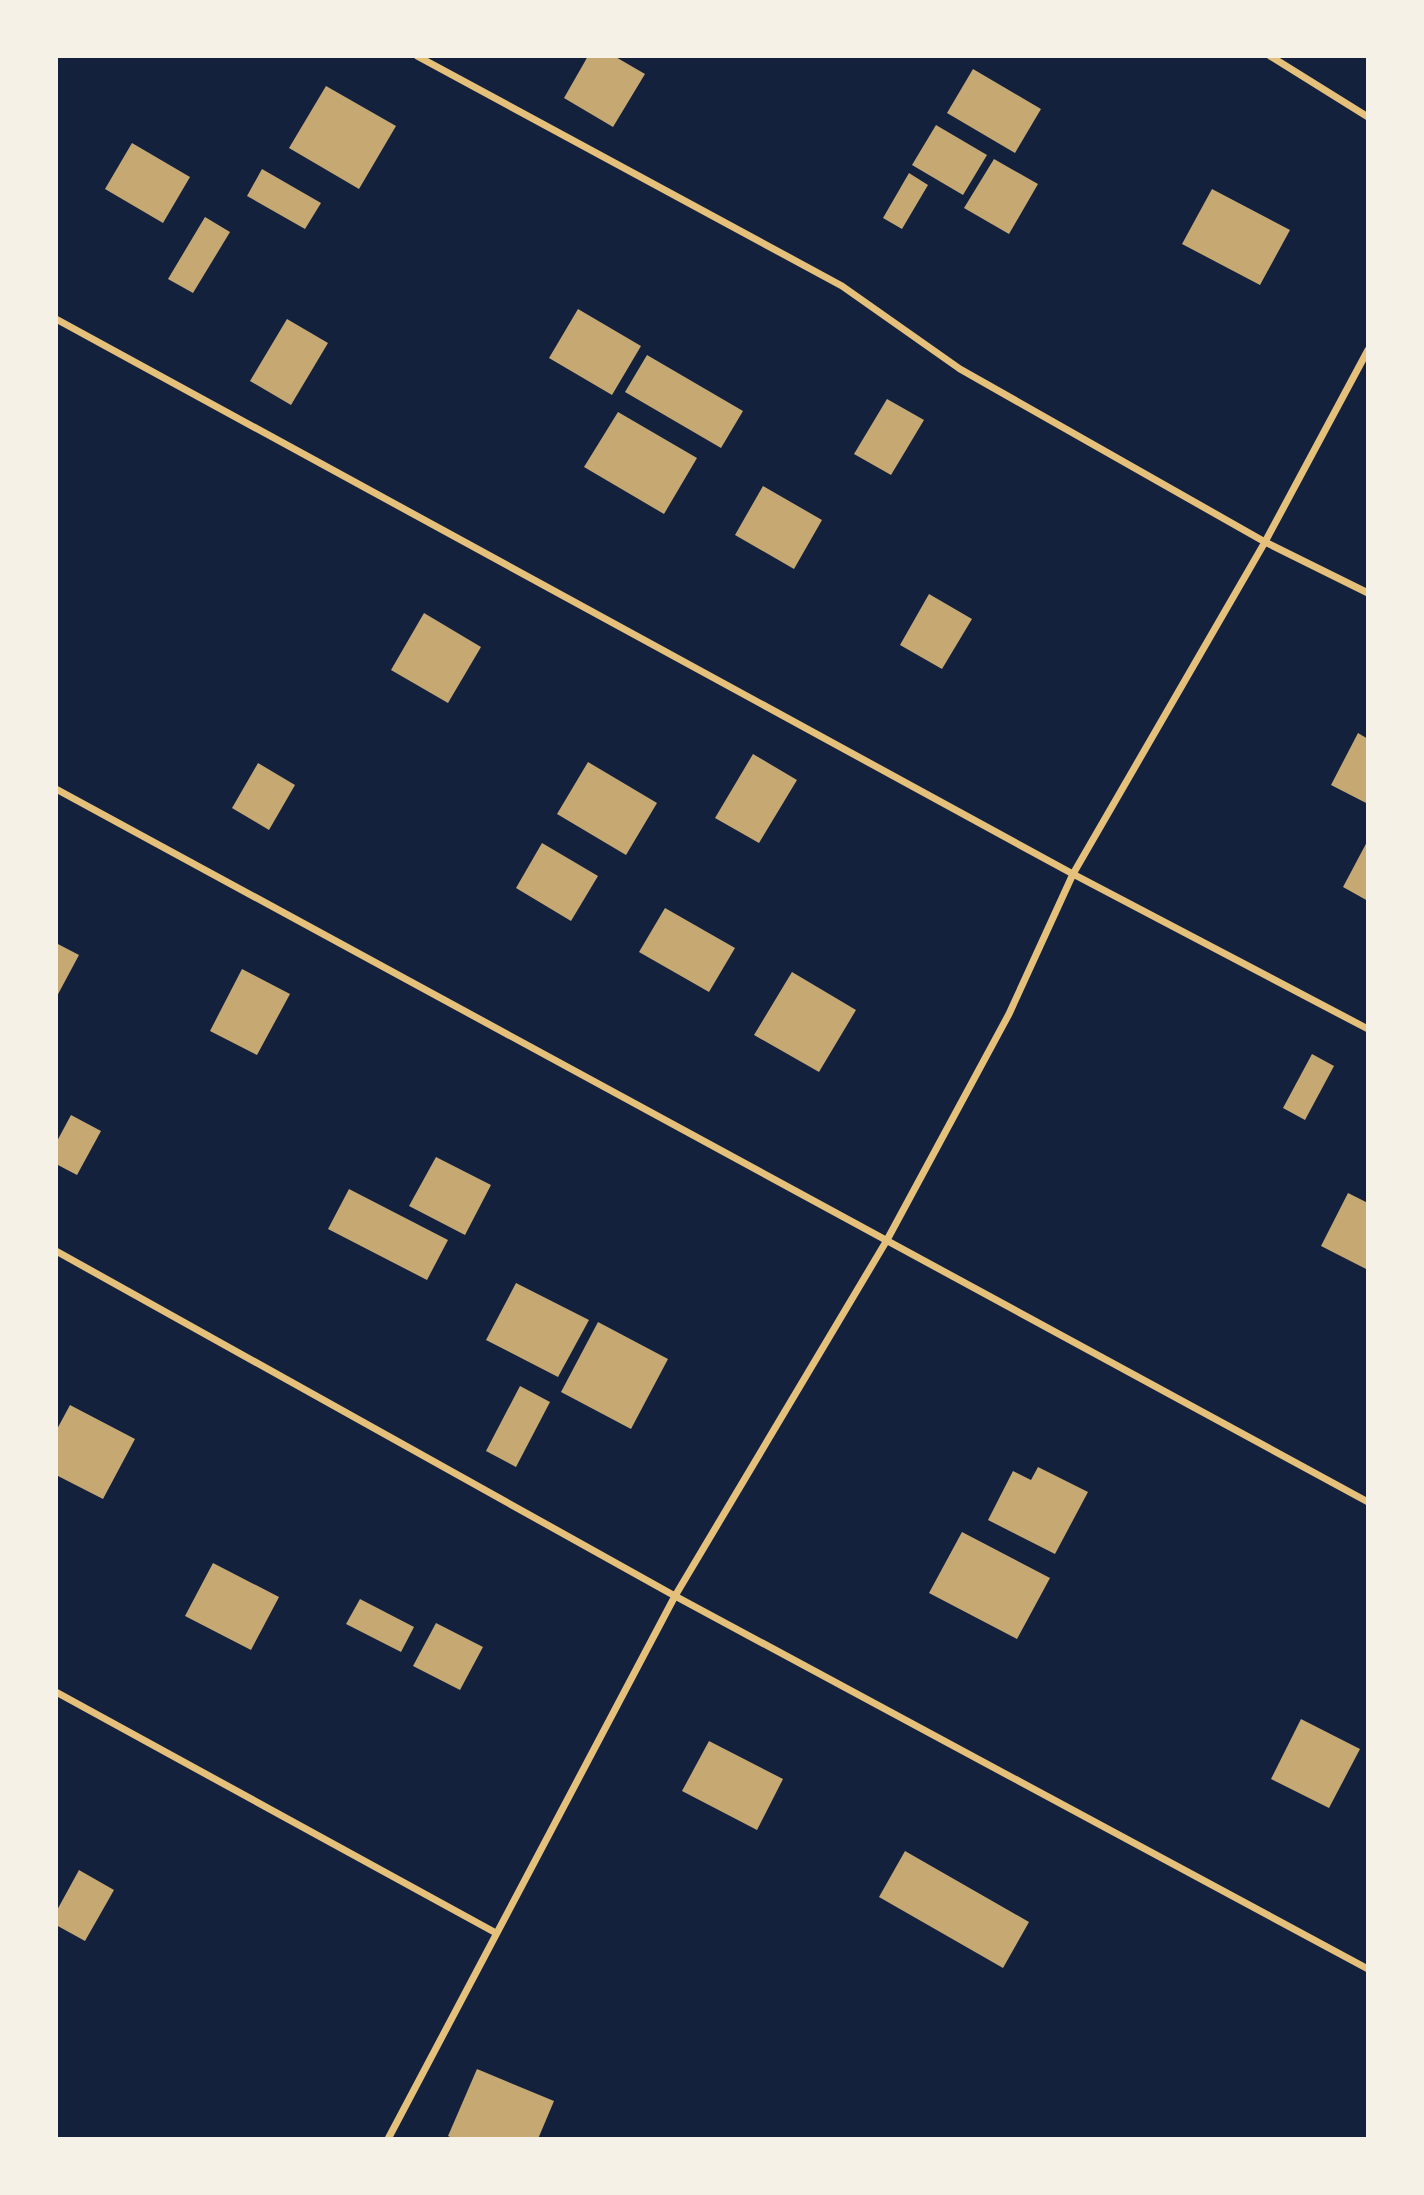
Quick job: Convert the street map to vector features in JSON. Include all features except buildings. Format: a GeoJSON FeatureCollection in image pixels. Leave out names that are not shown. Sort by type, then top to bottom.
{"type":"FeatureCollection","features":[{"type":"Feature","properties":{"kind":"street"},"geometry":{"type":"LineString","coordinates":[[417,56],[842,286],[960,369],[1265,542],[1368,593]]}},
{"type":"Feature","properties":{"kind":"street"},"geometry":{"type":"LineString","coordinates":[[1270,56],[1368,117]]}},
{"type":"Feature","properties":{"kind":"street"},"geometry":{"type":"LineString","coordinates":[[56,319],[1073,874],[1368,1029]]}},
{"type":"Feature","properties":{"kind":"street"},"geometry":{"type":"LineString","coordinates":[[388,2139],[675,1596],[887,1240],[1009,1014],[1073,874],[1265,542],[1368,350]]}},
{"type":"Feature","properties":{"kind":"street"},"geometry":{"type":"LineString","coordinates":[[56,789],[1368,1502]]}},
{"type":"Feature","properties":{"kind":"street"},"geometry":{"type":"LineString","coordinates":[[56,1251],[675,1596],[1368,1969]]}},
{"type":"Feature","properties":{"kind":"street"},"geometry":{"type":"LineString","coordinates":[[56,1692],[496,1933]]}}]}
